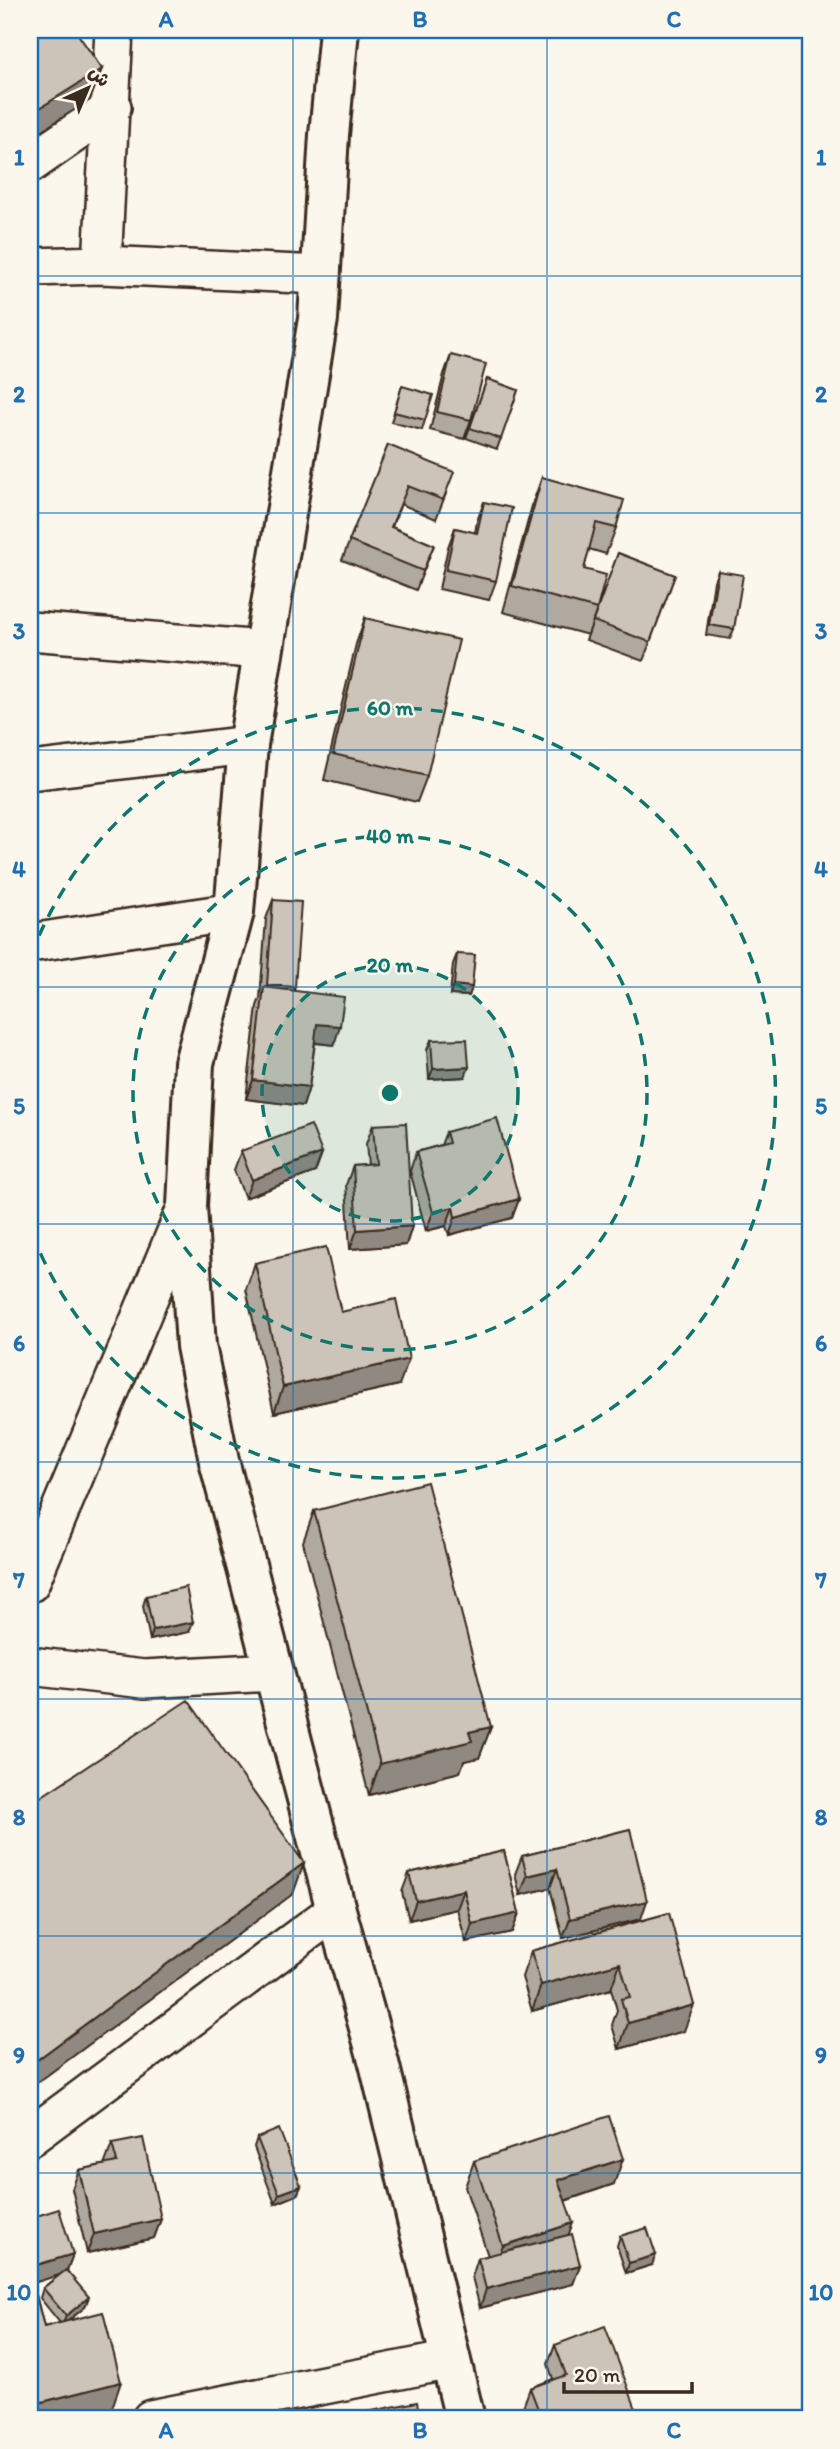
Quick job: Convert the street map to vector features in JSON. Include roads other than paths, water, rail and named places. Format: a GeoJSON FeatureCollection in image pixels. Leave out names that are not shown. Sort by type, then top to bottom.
{"type":"FeatureCollection","features":[{"type":"Feature","properties":{"kind":"street"},"geometry":{"type":"LineString","coordinates":[[102,265],[114,30]]}},
{"type":"Feature","properties":{"kind":"street"},"geometry":{"type":"LineString","coordinates":[[340,30],[329,135],[318,319],[248,746],[234,912],[194,1063],[187,1206],[195,1346],[219,1461],[336,1910],[379,2063],[465,2419]]}},
{"type":"Feature","properties":{"kind":"street"},"geometry":{"type":"LineString","coordinates":[[30,164],[112,107]]}},
{"type":"Feature","properties":{"kind":"street"},"geometry":{"type":"LineString","coordinates":[[30,267],[102,265],[321,275]]}},
{"type":"Feature","properties":{"kind":"street"},"geometry":{"type":"LineString","coordinates":[[30,631],[263,650]]}},
{"type":"Feature","properties":{"kind":"street"},"geometry":{"type":"LineString","coordinates":[[30,771],[248,746]]}},
{"type":"Feature","properties":{"kind":"street"},"geometry":{"type":"LineString","coordinates":[[30,943],[234,912]]}},
{"type":"Feature","properties":{"kind":"street"},"geometry":{"type":"LineString","coordinates":[[30,1583],[187,1206]]}},
{"type":"Feature","properties":{"kind":"street"},"geometry":{"type":"LineString","coordinates":[[30,1666],[144,1679],[274,1672]]}},
{"type":"Feature","properties":{"kind":"street"},"geometry":{"type":"LineString","coordinates":[[30,2137],[336,1910]]}},
{"type":"Feature","properties":{"kind":"street"},"geometry":{"type":"LineString","coordinates":[[151,2419],[450,2360]]}}]}
